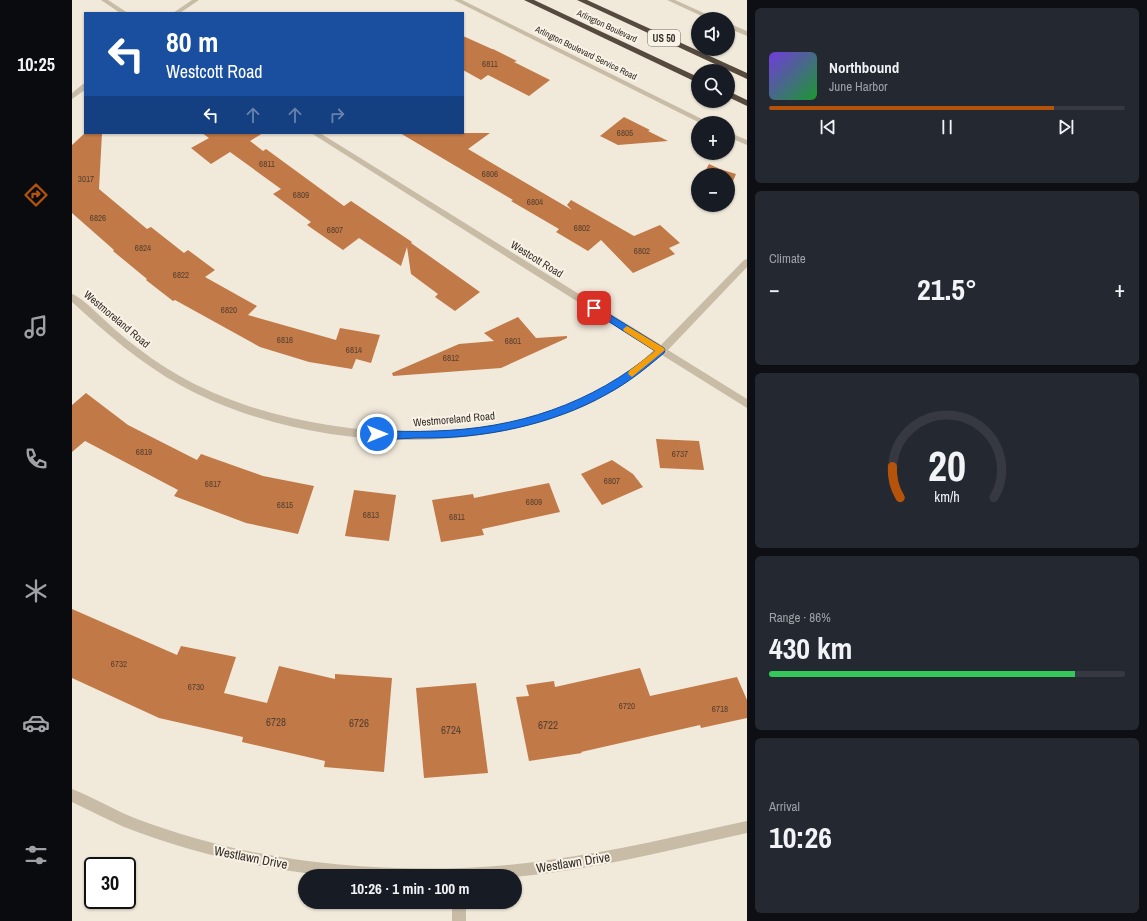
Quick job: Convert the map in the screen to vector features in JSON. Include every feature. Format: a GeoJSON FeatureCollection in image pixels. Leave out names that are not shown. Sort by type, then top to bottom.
{"type":"FeatureCollection","features":[{"type":"Feature","properties":{"kind":"highway","name":"Arlington Boulevard"},"geometry":{"type":"LineString","coordinates":[[528,0],[691,77]]}},
{"type":"Feature","properties":{"kind":"highway","name":"Arlington Boulevard"},"geometry":{"type":"LineString","coordinates":[[581,0],[747,76]]}},
{"type":"Feature","properties":{"kind":"highway"},"geometry":{"type":"LineString","coordinates":[[735,97],[747,103]]}},
{"type":"Feature","properties":{"kind":"street"},"geometry":{"type":"LineString","coordinates":[[104,0],[123,12]]}},
{"type":"Feature","properties":{"kind":"street"},"geometry":{"type":"LineString","coordinates":[[178,12],[196,0]]}},
{"type":"Feature","properties":{"kind":"street","name":"Arlington Boulevard Service Road"},"geometry":{"type":"LineString","coordinates":[[457,0],[692,116]]}},
{"type":"Feature","properties":{"kind":"street"},"geometry":{"type":"LineString","coordinates":[[670,0],[698,12]]}},
{"type":"Feature","properties":{"kind":"street"},"geometry":{"type":"LineString","coordinates":[[735,28],[747,34]]}},
{"type":"Feature","properties":{"kind":"street"},"geometry":{"type":"LineString","coordinates":[[72,97],[84,87]]}},
{"type":"Feature","properties":{"kind":"street","name":"Westcott Road"},"geometry":{"type":"LineString","coordinates":[[317,134],[747,404]]}},
{"type":"Feature","properties":{"kind":"street"},"geometry":{"type":"LineString","coordinates":[[735,137],[747,143]]}},
{"type":"Feature","properties":{"kind":"street","name":"Westmoreland Road"},"geometry":{"type":"LineString","coordinates":[[72,297],[128,347],[163,371],[204,392],[256,412],[309,426],[364,434],[435,435],[485,430],[516,424],[562,411],[604,392],[639,370],[661,350],[747,262]]}},
{"type":"Feature","properties":{"kind":"street","name":"Westlawn Drive"},"geometry":{"type":"LineString","coordinates":[[72,795],[109,814],[194,845],[270,862],[327,869]]}},
{"type":"Feature","properties":{"kind":"street","name":"Westlawn Drive"},"geometry":{"type":"LineString","coordinates":[[522,870],[543,868],[643,850],[747,827]]}},
{"type":"Feature","properties":{"kind":"street"},"geometry":{"type":"LineString","coordinates":[[459,909],[460,921]]}},
{"type":"Feature","properties":{"kind":"building"},"geometry":{"type":"Polygon","coordinates":[[[464,36],[517,61],[514,62],[550,80],[529,96],[488,75],[481,80],[464,71],[464,36]]]}},
{"type":"Feature","properties":{"kind":"building"},"geometry":{"type":"Polygon","coordinates":[[[624,117],[668,141],[618,145],[600,136],[624,117]]]}},
{"type":"Feature","properties":{"kind":"building"},"geometry":{"type":"Polygon","coordinates":[[[490,133],[468,149],[572,210],[567,205],[571,200],[634,236],[660,225],[680,243],[669,248],[675,254],[633,273],[601,240],[588,251],[556,232],[559,229],[511,201],[513,200],[402,134],[490,133]]]}},
{"type":"Feature","properties":{"kind":"building"},"geometry":{"type":"Polygon","coordinates":[[[84,134],[102,134],[99,189],[147,229],[151,227],[184,253],[188,250],[215,270],[205,277],[257,306],[248,315],[336,340],[340,328],[380,335],[371,363],[356,359],[352,369],[309,362],[260,347],[175,300],[173,301],[146,280],[147,279],[113,251],[114,250],[72,213],[72,145],[84,134]]]}},
{"type":"Feature","properties":{"kind":"building"},"geometry":{"type":"Polygon","coordinates":[[[203,134],[261,134],[250,141],[263,151],[266,149],[344,206],[351,201],[412,242],[411,243],[480,292],[455,311],[435,297],[438,294],[411,274],[407,247],[401,266],[359,238],[343,250],[307,225],[311,222],[273,194],[281,189],[230,152],[211,164],[191,148],[209,138],[203,134]]]}},
{"type":"Feature","properties":{"kind":"building"},"geometry":{"type":"Polygon","coordinates":[[[709,164],[718,168],[707,168],[709,164]]]}},
{"type":"Feature","properties":{"kind":"building"},"geometry":{"type":"Polygon","coordinates":[[[518,317],[536,338],[567,336],[567,338],[501,368],[393,376],[392,373],[459,344],[494,341],[484,333],[518,317]]]}},
{"type":"Feature","properties":{"kind":"building"},"geometry":{"type":"Polygon","coordinates":[[[86,393],[128,425],[197,460],[201,454],[263,476],[314,486],[298,534],[246,523],[174,496],[178,490],[85,441],[72,452],[72,405],[86,393]]]}},
{"type":"Feature","properties":{"kind":"building"},"geometry":{"type":"Polygon","coordinates":[[[656,439],[699,441],[704,470],[660,468],[656,439]]]}},
{"type":"Feature","properties":{"kind":"building"},"geometry":{"type":"Polygon","coordinates":[[[612,460],[633,474],[643,487],[602,505],[581,474],[612,460]]]}},
{"type":"Feature","properties":{"kind":"building"},"geometry":{"type":"Polygon","coordinates":[[[549,483],[560,512],[482,529],[484,535],[441,542],[432,500],[473,494],[474,498],[549,483]]]}},
{"type":"Feature","properties":{"kind":"building"},"geometry":{"type":"Polygon","coordinates":[[[354,490],[396,495],[389,541],[345,536],[354,490]]]}},
{"type":"Feature","properties":{"kind":"building"},"geometry":{"type":"Polygon","coordinates":[[[72,609],[177,655],[181,646],[236,657],[224,693],[267,703],[279,666],[335,679],[335,674],[392,678],[384,772],[324,767],[325,761],[242,742],[243,737],[159,718],[72,678],[72,609]]]}},
{"type":"Feature","properties":{"kind":"building"},"geometry":{"type":"Polygon","coordinates":[[[640,668],[650,696],[737,677],[747,700],[747,718],[701,728],[700,725],[581,752],[582,753],[529,761],[516,697],[529,696],[526,685],[554,681],[555,687],[640,668]]]}},
{"type":"Feature","properties":{"kind":"building"},"geometry":{"type":"Polygon","coordinates":[[[476,683],[488,773],[424,778],[416,688],[476,683]]]}},
{"type":"Feature","properties":{"kind":"slow traffic"},"geometry":{"type":"LineString","coordinates":[[627,329],[661,350],[639,370],[632,374]]}},
{"type":"Feature","properties":{"kind":"route"},"geometry":{"type":"LineString","coordinates":[[377,434],[435,435],[485,430],[516,424],[562,411],[604,392],[639,370],[661,350],[594,308]]}}]}
